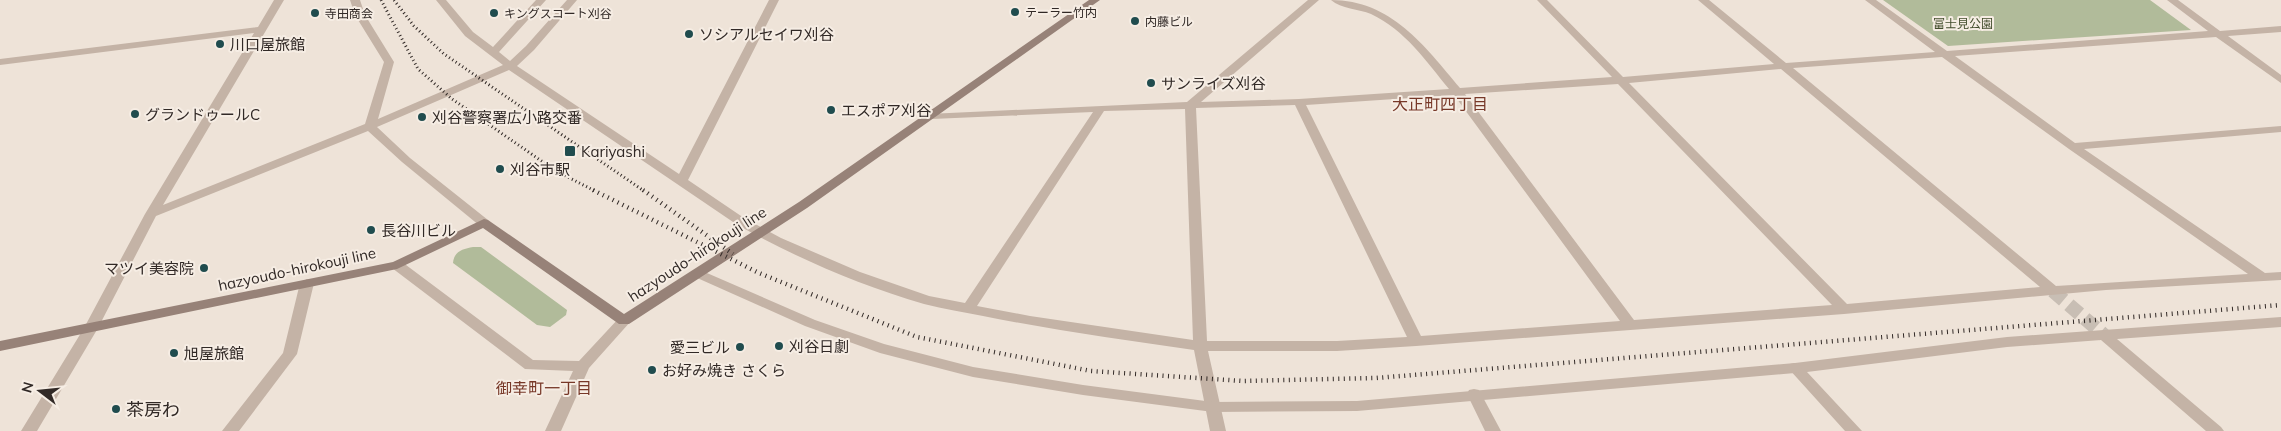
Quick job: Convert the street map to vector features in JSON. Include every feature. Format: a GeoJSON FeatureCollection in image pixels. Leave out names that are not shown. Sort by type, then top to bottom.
{"type":"FeatureCollection","features":[{"type":"Feature","properties":{"kind":"main road","name":"hazyoudo-hirokouji line"},"geometry":{"type":"LineString","coordinates":[[0,346],[397,265],[484,223],[624,321],[700,274],[932,116],[1095,0]]}},
{"type":"Feature","properties":{"kind":"street"},"geometry":{"type":"LineString","coordinates":[[29,431],[92,328],[151,214],[280,0]]}},
{"type":"Feature","properties":{"kind":"street"},"geometry":{"type":"LineString","coordinates":[[356,0],[360,15],[389,62],[370,126]]}},
{"type":"Feature","properties":{"kind":"street"},"geometry":{"type":"LineString","coordinates":[[441,0],[469,34],[510,66],[759,233],[855,275],[927,300],[1030,321],[1200,346],[1337,346],[1844,309],[2053,291],[2281,276]]}},
{"type":"Feature","properties":{"kind":"street"},"geometry":{"type":"LineString","coordinates":[[493,53],[540,0]]}},
{"type":"Feature","properties":{"kind":"street"},"geometry":{"type":"LineString","coordinates":[[151,214],[370,126],[510,66],[530,48],[572,0]]}},
{"type":"Feature","properties":{"kind":"street"},"geometry":{"type":"LineString","coordinates":[[681,182],[774,0]]}},
{"type":"Feature","properties":{"kind":"street"},"geometry":{"type":"LineString","coordinates":[[1190,105],[1314,0]]}},
{"type":"Feature","properties":{"kind":"street"},"geometry":{"type":"LineString","coordinates":[[1336,0],[1374,12],[1397,25],[1417,43],[1456,90],[1630,324]]}},
{"type":"Feature","properties":{"kind":"street"},"geometry":{"type":"LineString","coordinates":[[1542,0],[1844,309]]}},
{"type":"Feature","properties":{"kind":"street"},"geometry":{"type":"LineString","coordinates":[[1704,0],[2053,291]]}},
{"type":"Feature","properties":{"kind":"street"},"geometry":{"type":"LineString","coordinates":[[1870,0],[2073,147],[2262,277]]}},
{"type":"Feature","properties":{"kind":"street"},"geometry":{"type":"LineString","coordinates":[[2172,0],[2281,80]]}},
{"type":"Feature","properties":{"kind":"street"},"geometry":{"type":"LineString","coordinates":[[0,62],[263,29]]}},
{"type":"Feature","properties":{"kind":"street"},"geometry":{"type":"LineString","coordinates":[[932,116],[1101,108],[1299,102],[1622,80],[1783,66],[2281,29]]}},
{"type":"Feature","properties":{"kind":"street"},"geometry":{"type":"LineString","coordinates":[[1299,102],[1416,341]]}},
{"type":"Feature","properties":{"kind":"street"},"geometry":{"type":"LineString","coordinates":[[1190,105],[1200,346],[1218,431]]}},
{"type":"Feature","properties":{"kind":"street"},"geometry":{"type":"LineString","coordinates":[[968,309],[1101,108]]}},
{"type":"Feature","properties":{"kind":"street"},"geometry":{"type":"LineString","coordinates":[[370,126],[406,160],[484,223]]}},
{"type":"Feature","properties":{"kind":"street"},"geometry":{"type":"LineString","coordinates":[[2073,147],[2281,129]]}},
{"type":"Feature","properties":{"kind":"street"},"geometry":{"type":"LineString","coordinates":[[397,265],[530,365],[583,366]]}},
{"type":"Feature","properties":{"kind":"street"},"geometry":{"type":"LineString","coordinates":[[700,274],[810,323],[880,348],[972,372],[1084,390],[1213,407],[1357,406],[1474,394],[1795,368],[2007,342],[2281,322]]}},
{"type":"Feature","properties":{"kind":"street"},"geometry":{"type":"LineString","coordinates":[[230,431],[290,354],[308,283]]}},
{"type":"Feature","properties":{"kind":"street"},"geometry":{"type":"LineString","coordinates":[[553,431],[583,366],[624,321]]}},
{"type":"Feature","properties":{"kind":"street"},"geometry":{"type":"LineString","coordinates":[[2104,335],[2216,431]]}},
{"type":"Feature","properties":{"kind":"street"},"geometry":{"type":"LineString","coordinates":[[1795,368],[1854,431]]}},
{"type":"Feature","properties":{"kind":"street"},"geometry":{"type":"LineString","coordinates":[[1474,394],[1493,431]]}},
{"type":"Feature","properties":{"kind":"green space","name":"富士見公園"},"geometry":{"type":"Polygon","coordinates":[[[1883,0],[2150,0],[2191,30],[1948,46],[1883,0]]]}},
{"type":"Feature","properties":{"kind":"green space"},"geometry":{"type":"Polygon","coordinates":[[[473,247],[481,247],[567,310],[566,315],[550,327],[537,325],[453,263],[457,253],[473,247]]]}},
{"type":"Feature","properties":{"kind":"tunnel"},"geometry":{"type":"LineString","coordinates":[[2053,291],[2104,335]]}},
{"type":"Feature","properties":{"kind":"railway"},"geometry":{"type":"LineString","coordinates":[[381,0],[418,69],[452,99],[556,171],[595,191]]}},
{"type":"Feature","properties":{"kind":"railway"},"geometry":{"type":"LineString","coordinates":[[394,0],[414,26],[444,54],[644,191]]}},
{"type":"Feature","properties":{"kind":"railway"},"geometry":{"type":"LineString","coordinates":[[643,190],[733,254]]}},
{"type":"Feature","properties":{"kind":"railway"},"geometry":{"type":"LineString","coordinates":[[595,191],[759,273],[917,337],[1091,371],[1243,381],[1376,378],[2281,305]]}},
{"type":"Feature","properties":{"kind":"place","name":"テーラー竹内"},"geometry":{"type":"Point","coordinates":[1015,12]}},
{"type":"Feature","properties":{"kind":"place","name":"寺田商会"},"geometry":{"type":"Point","coordinates":[315,13]}},
{"type":"Feature","properties":{"kind":"place","name":"キングスコート刈谷"},"geometry":{"type":"Point","coordinates":[494,13]}},
{"type":"Feature","properties":{"kind":"place","name":"内藤ビル"},"geometry":{"type":"Point","coordinates":[1135,21]}},
{"type":"Feature","properties":{"kind":"place","name":"ソシアルセイワ刈谷"},"geometry":{"type":"Point","coordinates":[689,34]}},
{"type":"Feature","properties":{"kind":"place","name":"川口屋旅館"},"geometry":{"type":"Point","coordinates":[220,44]}},
{"type":"Feature","properties":{"kind":"place","name":"サンライズ刈谷"},"geometry":{"type":"Point","coordinates":[1151,83]}},
{"type":"Feature","properties":{"kind":"place","name":"エスポア刈谷"},"geometry":{"type":"Point","coordinates":[831,110]}},
{"type":"Feature","properties":{"kind":"place","name":"グランドゥールC"},"geometry":{"type":"Point","coordinates":[135,114]}},
{"type":"Feature","properties":{"kind":"place","name":"刈谷警察署広小路交番"},"geometry":{"type":"Point","coordinates":[422,117]}},
{"type":"Feature","properties":{"kind":"place","name":"Kariyashi"},"geometry":{"type":"Point","coordinates":[570,151]}},
{"type":"Feature","properties":{"kind":"place","name":"刈谷市駅"},"geometry":{"type":"Point","coordinates":[500,169]}},
{"type":"Feature","properties":{"kind":"place","name":"長谷川ビル"},"geometry":{"type":"Point","coordinates":[371,230]}},
{"type":"Feature","properties":{"kind":"place","name":"マツイ美容院"},"geometry":{"type":"Point","coordinates":[204,268]}},
{"type":"Feature","properties":{"kind":"place","name":"刈谷日劇"},"geometry":{"type":"Point","coordinates":[779,346]}},
{"type":"Feature","properties":{"kind":"place","name":"愛三ビル"},"geometry":{"type":"Point","coordinates":[740,347]}},
{"type":"Feature","properties":{"kind":"place","name":"旭屋旅館"},"geometry":{"type":"Point","coordinates":[174,353]}},
{"type":"Feature","properties":{"kind":"place","name":"お好み焼き さくら"},"geometry":{"type":"Point","coordinates":[652,370]}},
{"type":"Feature","properties":{"kind":"place","name":"茶房わ"},"geometry":{"type":"Point","coordinates":[116,409]}},
{"type":"Feature","properties":{"kind":"district","name":"大正町四丁目"},"geometry":{"type":"Point","coordinates":[1440,104]}},
{"type":"Feature","properties":{"kind":"district","name":"御幸町一丁目"},"geometry":{"type":"Point","coordinates":[544,388]}}]}
